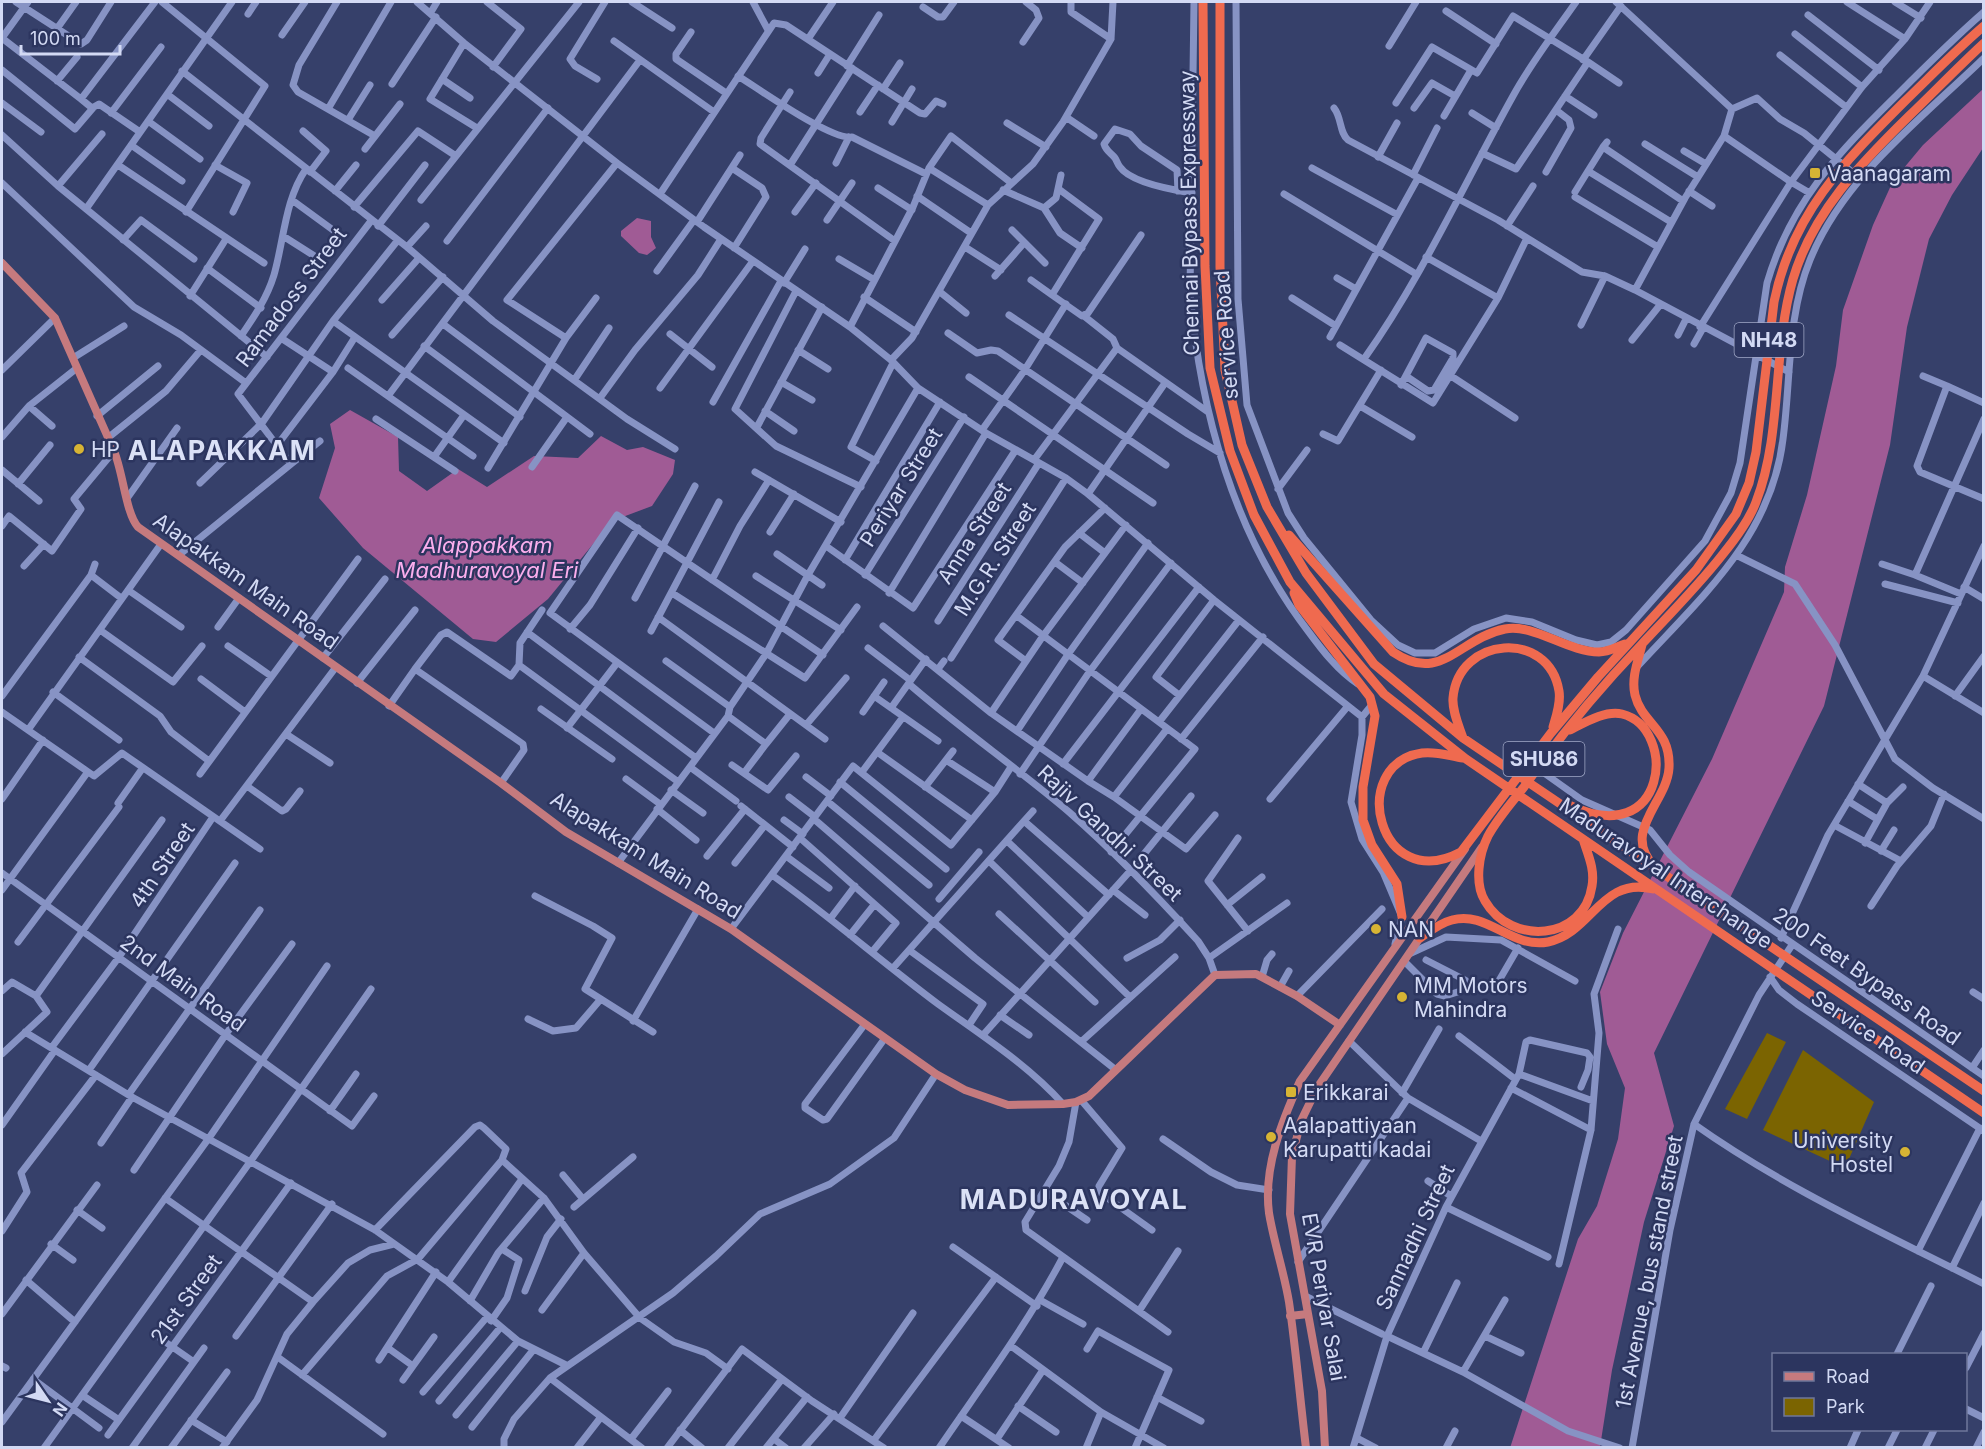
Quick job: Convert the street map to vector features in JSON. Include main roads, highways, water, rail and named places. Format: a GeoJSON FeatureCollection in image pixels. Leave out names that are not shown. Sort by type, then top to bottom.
{"type":"FeatureCollection","features":[{"type":"Feature","properties":{"kind":"highway","name":"Chennai Bypass Expressway"},"geometry":{"type":"LineString","coordinates":[[1203,2],[1205,266],[1210,368],[1230,451],[1254,515],[1290,582],[1384,694],[1416,719]]}},
{"type":"Feature","properties":{"kind":"highway","name":"Chennai Bypass Expressway"},"geometry":{"type":"LineString","coordinates":[[1220,2],[1220,267],[1225,370],[1242,445],[1267,507],[1306,573],[1367,655],[1425,707]]}},
{"type":"Feature","properties":{"kind":"highway","name":"NH48"},"geometry":{"type":"LineString","coordinates":[[1602,680],[1631,640],[1696,570],[1736,514],[1754,467],[1774,302],[1786,258],[1808,212],[1839,161],[1983,26]]}},
{"type":"Feature","properties":{"kind":"highway","name":"NH48"},"geometry":{"type":"LineString","coordinates":[[1551,733],[1682,601],[1736,538],[1756,504],[1768,452],[1788,299],[1800,257],[1816,224],[1853,173],[1983,43]]}},
{"type":"Feature","properties":{"kind":"highway"},"geometry":{"type":"LineString","coordinates":[[1267,507],[1305,556],[1393,652],[1415,665],[1431,665],[1470,642],[1507,628],[1521,629],[1593,652],[1612,650],[1631,640],[1626,630]]}},
{"type":"Feature","properties":{"kind":"highway"},"geometry":{"type":"LineString","coordinates":[[1290,582],[1299,605],[1368,693],[1376,716],[1363,787],[1363,820],[1372,845],[1393,876],[1401,898],[1402,917]]}},
{"type":"Feature","properties":{"kind":"highway"},"geometry":{"type":"LineString","coordinates":[[1682,601],[1691,608]]}},
{"type":"Feature","properties":{"kind":"highway"},"geometry":{"type":"LineString","coordinates":[[1643,642],[1634,694],[1643,712],[1661,734],[1669,759],[1665,788],[1642,830],[1647,856],[1667,878]]}},
{"type":"Feature","properties":{"kind":"highway"},"geometry":{"type":"LineString","coordinates":[[1463,738],[1452,701],[1455,684],[1466,665],[1478,655],[1503,647],[1531,652],[1555,677],[1560,693],[1551,733]]}},
{"type":"Feature","properties":{"kind":"highway","name":"SHU86"},"geometry":{"type":"LineString","coordinates":[[1487,837],[1602,680]]}},
{"type":"Feature","properties":{"kind":"highway","name":"Maduravoyal Interchange"},"geometry":{"type":"LineString","coordinates":[[1425,707],[1463,738],[1983,1092]]}},
{"type":"Feature","properties":{"kind":"highway"},"geometry":{"type":"LineString","coordinates":[[1545,794],[1600,817],[1619,816],[1644,801],[1655,783],[1655,753],[1652,740],[1643,730],[1621,714],[1593,719],[1564,733]]}},
{"type":"Feature","properties":{"kind":"highway","name":"Maduravoyal Interchange"},"geometry":{"type":"LineString","coordinates":[[1416,719],[1466,759],[1983,1113]]}},
{"type":"Feature","properties":{"kind":"highway","name":"SHU86"},"geometry":{"type":"LineString","coordinates":[[1472,840],[1551,733]]}},
{"type":"Feature","properties":{"kind":"highway"},"geometry":{"type":"LineString","coordinates":[[1466,759],[1424,753],[1414,755],[1387,776],[1378,805],[1379,817],[1388,837],[1406,855],[1423,862],[1446,860],[1461,852],[1472,840]]}},
{"type":"Feature","properties":{"kind":"highway"},"geometry":{"type":"LineString","coordinates":[[1487,837],[1478,871],[1479,885],[1485,902],[1514,928],[1533,932],[1558,928],[1574,917],[1588,900],[1593,883],[1592,868],[1583,839]]}},
{"type":"Feature","properties":{"kind":"highway"},"geometry":{"type":"LineString","coordinates":[[1420,938],[1455,919],[1486,922],[1506,936],[1541,943],[1570,934],[1604,899],[1621,890],[1640,886],[1661,891]]}},
{"type":"Feature","properties":{"kind":"main road","name":"Alapakkam Main Road"},"geometry":{"type":"LineString","coordinates":[[2,262],[55,318],[123,472],[133,520],[160,544],[501,783],[566,832],[731,929],[936,1074],[965,1090],[1008,1105],[1063,1104],[1079,1101],[1089,1096],[1215,975],[1256,974],[1297,996],[1340,1025]]}},
{"type":"Feature","properties":{"kind":"main road","name":"SHU86"},"geometry":{"type":"LineString","coordinates":[[1420,938],[1464,876],[1487,837]]}},
{"type":"Feature","properties":{"kind":"main road","name":"EVR Periyar Salai"},"geometry":{"type":"LineString","coordinates":[[1306,1448],[1290,1316],[1269,1211],[1269,1190],[1275,1150],[1285,1114],[1300,1081],[1472,840]]}},
{"type":"Feature","properties":{"kind":"main road","name":"EVR Periyar Salai"},"geometry":{"type":"LineString","coordinates":[[1325,1448],[1322,1391],[1290,1214],[1292,1156],[1301,1121],[1317,1088],[1420,938]]}},
{"type":"Feature","properties":{"kind":"main road"},"geometry":{"type":"LineString","coordinates":[[1290,1316],[1308,1314]]}},
{"type":"Feature","properties":{"kind":"water"},"geometry":{"type":"Polygon","coordinates":[[[1983,89],[1983,148],[1952,195],[1929,239],[1907,327],[1890,445],[1824,706],[1654,1053],[1674,1126],[1644,1222],[1612,1370],[1600,1447],[1510,1448],[1578,1239],[1597,1206],[1618,1139],[1625,1088],[1607,1044],[1600,992],[1623,933],[1712,759],[1784,592],[1785,567],[1807,495],[1836,366],[1843,310],[1873,225],[1893,181],[1923,145],[1983,89]]]}},
{"type":"Feature","properties":{"kind":"water"},"geometry":{"type":"Polygon","coordinates":[[[637,218],[651,221],[651,237],[656,248],[647,255],[639,253],[621,236],[621,231],[637,218]]]}},
{"type":"Feature","properties":{"kind":"water","name":"Alappakkam Madhuravoyal Eri"},"geometry":{"type":"Polygon","coordinates":[[[350,410],[398,437],[399,471],[427,491],[458,469],[487,487],[534,456],[578,458],[601,436],[627,450],[643,447],[675,460],[673,474],[652,506],[612,521],[548,599],[496,642],[473,639],[363,548],[319,498],[335,448],[330,424],[350,410]]]}},
{"type":"Feature","properties":{"kind":"place","name":"Vaanagaram"},"geometry":{"type":"Point","coordinates":[1815,173]}},
{"type":"Feature","properties":{"kind":"place","name":"HP"},"geometry":{"type":"Point","coordinates":[79,449]}},
{"type":"Feature","properties":{"kind":"place","name":"NAN"},"geometry":{"type":"Point","coordinates":[1376,929]}},
{"type":"Feature","properties":{"kind":"place","name":"MM Motors Mahindra"},"geometry":{"type":"Point","coordinates":[1402,997]}},
{"type":"Feature","properties":{"kind":"place","name":"Erikkarai"},"geometry":{"type":"Point","coordinates":[1291,1092]}},
{"type":"Feature","properties":{"kind":"place","name":"Aalapattiyaan Karupatti kadai"},"geometry":{"type":"Point","coordinates":[1271,1137]}},
{"type":"Feature","properties":{"kind":"place","name":"University Hostel"},"geometry":{"type":"Point","coordinates":[1905,1152]}},
{"type":"Feature","properties":{"kind":"district","name":"ALAPAKKAM"},"geometry":{"type":"Point","coordinates":[222,450]}},
{"type":"Feature","properties":{"kind":"district","name":"MADURAVOYAL"},"geometry":{"type":"Point","coordinates":[1074,1199]}}]}
